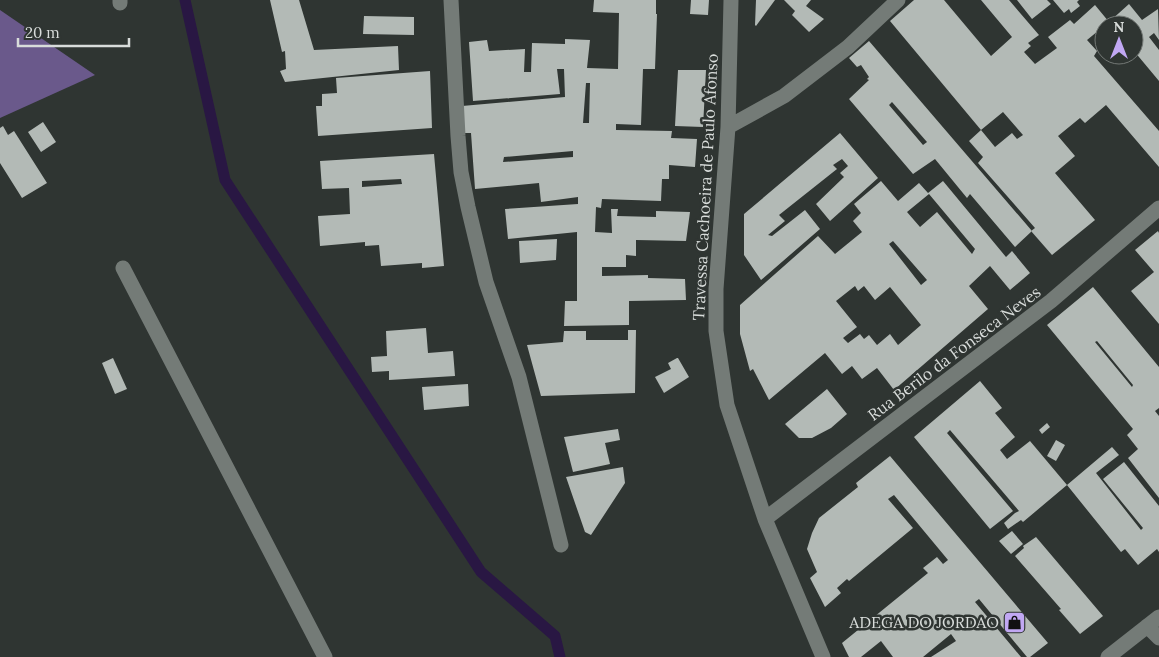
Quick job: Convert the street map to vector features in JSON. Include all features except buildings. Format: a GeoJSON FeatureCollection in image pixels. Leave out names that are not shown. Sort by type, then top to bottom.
{"type":"FeatureCollection","features":[{"type":"Feature","properties":{"kind":"street"},"geometry":{"type":"LineString","coordinates":[[450,0],[461,172],[468,207],[486,282],[521,386],[561,545]]}},
{"type":"Feature","properties":{"kind":"street","name":"Travessa Cachoeira de Paulo Afonso"},"geometry":{"type":"LineString","coordinates":[[731,0],[728,126],[716,289],[716,331],[727,404],[765,519],[822,657]]}},
{"type":"Feature","properties":{"kind":"street"},"geometry":{"type":"LineString","coordinates":[[728,126],[784,96],[848,47],[898,0]]}},
{"type":"Feature","properties":{"kind":"street","name":"Rua Berilo da Fonseca Neves"},"geometry":{"type":"LineString","coordinates":[[765,519],[1051,301],[1159,208]]}},
{"type":"Feature","properties":{"kind":"street"},"geometry":{"type":"LineString","coordinates":[[123,268],[325,657]]}},
{"type":"Feature","properties":{"kind":"street"},"geometry":{"type":"LineString","coordinates":[[1108,657],[1153,621],[1159,638]]}},
{"type":"Feature","properties":{"kind":"shaded area"},"geometry":{"type":"Polygon","coordinates":[[[0,10],[95,75],[0,118],[0,10]]]}},
{"type":"Feature","properties":{"kind":"waterway"},"geometry":{"type":"LineString","coordinates":[[185,0],[225,180],[481,572],[555,636],[560,657]]}},
{"type":"Feature","properties":{"kind":"place","name":"ADEGA DO JORDAO"},"geometry":{"type":"Point","coordinates":[1015,622]}}]}
